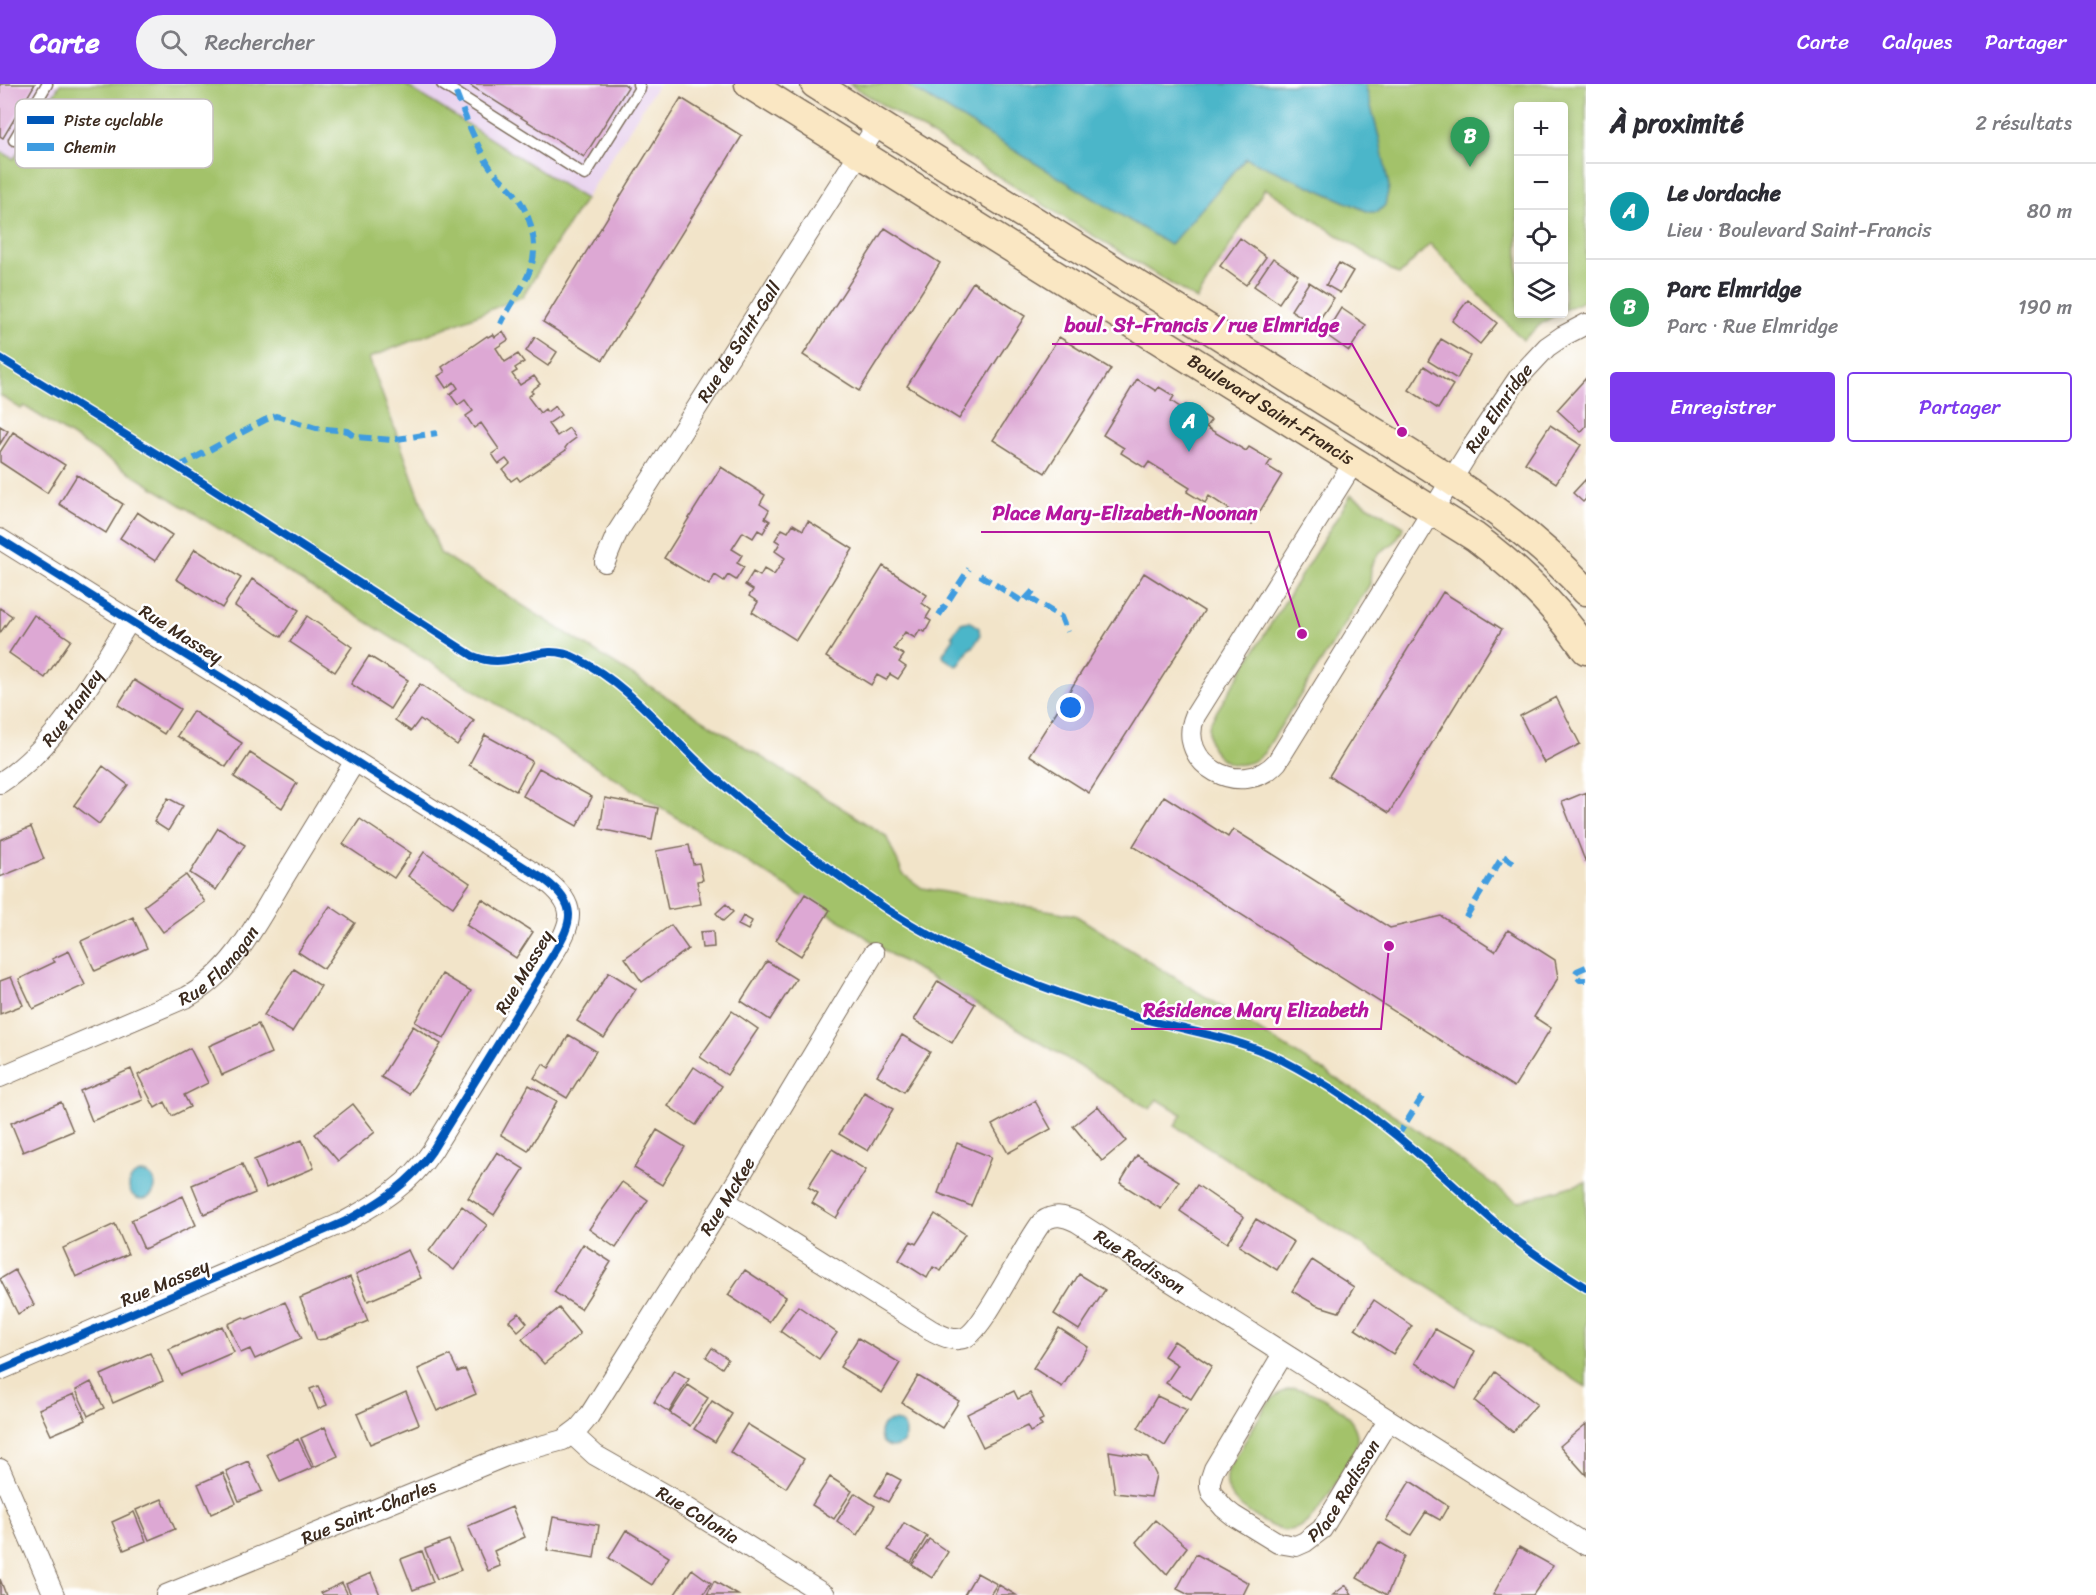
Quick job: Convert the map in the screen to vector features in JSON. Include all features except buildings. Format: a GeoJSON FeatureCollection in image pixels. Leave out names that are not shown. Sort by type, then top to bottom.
{"type":"FeatureCollection","features":[{"type":"Feature","properties":{"kind":"street","name":"Boulevard Saint-Francis"},"geometry":{"type":"LineString","coordinates":[[749,84],[1475,537],[1528,582],[1561,617],[1586,650]]}},
{"type":"Feature","properties":{"kind":"street","name":"Boulevard Saint-Francis"},"geometry":{"type":"LineString","coordinates":[[814,84],[1179,309],[1452,481],[1533,539],[1586,591]]}},
{"type":"Feature","properties":{"kind":"street","name":"Rue de Saint-Gall"},"geometry":{"type":"LineString","coordinates":[[605,562],[621,525],[878,124]]}},
{"type":"Feature","properties":{"kind":"street","name":"Rue Elmridge"},"geometry":{"type":"LineString","coordinates":[[1354,462],[1195,716],[1191,728],[1198,754],[1210,768],[1227,777],[1243,779],[1265,773],[1277,762],[1470,450],[1519,377],[1547,347],[1586,324]]}},
{"type":"Feature","properties":{"kind":"street","name":"Rue Massey"},"geometry":{"type":"LineString","coordinates":[[0,539],[555,887],[570,911],[565,935],[423,1164],[393,1193],[344,1222],[0,1370]]}},
{"type":"Feature","properties":{"kind":"street","name":"Rue Hanley"},"geometry":{"type":"LineString","coordinates":[[0,783],[21,768],[57,730],[130,620]]}},
{"type":"Feature","properties":{"kind":"street","name":"Rue Flanagan"},"geometry":{"type":"LineString","coordinates":[[0,1077],[187,997],[213,980],[225,968],[249,934],[355,761]]}},
{"type":"Feature","properties":{"kind":"street","name":"Rue McKee"},"geometry":{"type":"LineString","coordinates":[[572,1434],[589,1416],[725,1201],[874,953]]}},
{"type":"Feature","properties":{"kind":"street","name":"Rue Radisson"},"geometry":{"type":"LineString","coordinates":[[725,1201],[931,1330],[951,1339],[967,1337],[981,1321],[1041,1222],[1056,1215],[1065,1216],[1586,1545]]}},
{"type":"Feature","properties":{"kind":"street","name":"Place Radisson"},"geometry":{"type":"LineString","coordinates":[[1283,1354],[1214,1469],[1210,1481],[1212,1494],[1234,1516],[1278,1543],[1296,1546],[1305,1542],[1322,1528],[1388,1421]]}},
{"type":"Feature","properties":{"kind":"street","name":"Rue Saint-Charles"},"geometry":{"type":"LineString","coordinates":[[166,1595],[508,1455],[563,1440],[572,1434]]}},
{"type":"Feature","properties":{"kind":"street","name":"Rue Colonia"},"geometry":{"type":"LineString","coordinates":[[572,1434],[595,1455],[681,1504],[825,1595]]}},
{"type":"Feature","properties":{"kind":"street"},"geometry":{"type":"LineString","coordinates":[[0,1469],[54,1595]]}},
{"type":"Feature","properties":{"kind":"lane"},"geometry":{"type":"LineString","coordinates":[[38,99],[47,84]]}},
{"type":"Feature","properties":{"kind":"lane"},"geometry":{"type":"LineString","coordinates":[[442,84],[585,175],[640,88],[638,84]]}},
{"type":"Feature","properties":{"kind":"shaded area"},"geometry":{"type":"Polygon","coordinates":[[[0,84],[60,84],[51,99],[15,99],[15,158],[14,160],[0,151],[0,84]]]}},
{"type":"Feature","properties":{"kind":"shaded area"},"geometry":{"type":"Polygon","coordinates":[[[404,84],[658,84],[585,199],[404,84]]]}},
{"type":"Feature","properties":{"kind":"green space"},"geometry":{"type":"Polygon","coordinates":[[[60,84],[404,84],[585,199],[522,297],[369,358],[440,553],[886,836],[903,874],[922,888],[1075,915],[1407,1123],[1518,1202],[1586,1182],[1586,1387],[1175,1126],[1182,1114],[1157,1099],[1150,1109],[890,954],[24,406],[21,409],[0,395],[0,151],[14,159],[15,157],[15,168],[213,168],[213,99],[51,99],[60,84]]]}},
{"type":"Feature","properties":{"kind":"green space"},"geometry":{"type":"Polygon","coordinates":[[[849,84],[905,84],[1170,244],[1246,158],[1369,212],[1378,212],[1380,141],[1365,84],[1586,84],[1586,300],[1568,308],[1568,102],[1514,102],[1514,318],[1551,318],[1523,340],[1430,244],[1399,275],[1265,188],[1197,300],[849,84]]]}},
{"type":"Feature","properties":{"kind":"green space"},"geometry":{"type":"Polygon","coordinates":[[[1351,495],[1404,527],[1395,542],[1379,553],[1371,566],[1370,584],[1264,753],[1254,761],[1243,764],[1233,764],[1224,760],[1216,754],[1211,745],[1210,722],[1351,495]]]}},
{"type":"Feature","properties":{"kind":"green space"},"geometry":{"type":"Polygon","coordinates":[[[1294,1388],[1313,1393],[1341,1410],[1354,1426],[1357,1438],[1356,1449],[1331,1492],[1308,1522],[1291,1530],[1284,1530],[1261,1520],[1233,1499],[1228,1491],[1227,1478],[1229,1468],[1266,1406],[1278,1394],[1294,1388]]]}},
{"type":"Feature","properties":{"kind":"water"},"geometry":{"type":"Polygon","coordinates":[[[905,84],[1365,84],[1389,187],[1385,205],[1378,212],[1369,212],[1246,158],[1170,245],[905,84]]]}},
{"type":"Feature","properties":{"kind":"water"},"geometry":{"type":"Polygon","coordinates":[[[969,621],[979,628],[980,636],[956,666],[944,658],[943,654],[961,623],[969,621]]]}},
{"type":"Feature","properties":{"kind":"water"},"geometry":{"type":"Polygon","coordinates":[[[142,1173],[151,1177],[155,1186],[151,1195],[142,1199],[133,1195],[129,1186],[133,1177],[142,1173]]]}},
{"type":"Feature","properties":{"kind":"water"},"geometry":{"type":"Polygon","coordinates":[[[893,1421],[902,1425],[906,1434],[902,1443],[893,1447],[884,1443],[880,1434],[884,1425],[893,1421]]]}},
{"type":"Feature","properties":{"kind":"marked path"},"geometry":{"type":"LineString","coordinates":[[456,93],[470,129],[488,164],[518,198],[532,230],[534,247],[532,264],[501,324]]}},
{"type":"Feature","properties":{"kind":"marked path"},"geometry":{"type":"LineString","coordinates":[[178,467],[276,416],[316,428],[348,431],[356,437],[391,440],[437,433]]}},
{"type":"Feature","properties":{"kind":"marked path"},"geometry":{"type":"LineString","coordinates":[[939,615],[969,569]]}},
{"type":"Feature","properties":{"kind":"marked path"},"geometry":{"type":"LineString","coordinates":[[980,575],[1023,602],[1035,589]]}},
{"type":"Feature","properties":{"kind":"marked path"},"geometry":{"type":"LineString","coordinates":[[1028,597],[1061,617],[1067,632]]}},
{"type":"Feature","properties":{"kind":"marked path"},"geometry":{"type":"LineString","coordinates":[[1466,917],[1503,856],[1517,865]]}},
{"type":"Feature","properties":{"kind":"marked path"},"geometry":{"type":"LineString","coordinates":[[1586,967],[1575,974],[1580,980],[1586,980]]}},
{"type":"Feature","properties":{"kind":"marked path"},"geometry":{"type":"LineString","coordinates":[[1397,1137],[1422,1097]]}},
{"type":"Feature","properties":{"kind":"cycle path"},"geometry":{"type":"LineString","coordinates":[[0,358],[178,467],[473,656],[500,661],[550,652],[563,653],[597,670],[616,683],[702,766],[781,832],[888,910],[945,943],[1005,972],[1098,1006],[1262,1051],[1316,1079],[1400,1139],[1519,1242],[1586,1288]]}},
{"type":"Feature","properties":{"kind":"cycle path"},"geometry":{"type":"LineString","coordinates":[[0,539],[545,880],[563,897],[569,914],[565,932],[554,953],[432,1151],[414,1173],[393,1192],[344,1222],[0,1370]]}},
{"type":"Feature","properties":{"kind":"place","name":"Parc Elmridge"},"geometry":{"type":"Point","coordinates":[1470,167]}},
{"type":"Feature","properties":{"kind":"place","name":"boul. St-Francis / rue Elmridge"},"geometry":{"type":"Point","coordinates":[1402,432]}},
{"type":"Feature","properties":{"kind":"place","name":"Le Jordache"},"geometry":{"type":"Point","coordinates":[1189,452]}},
{"type":"Feature","properties":{"kind":"place","name":"Place Mary-Elizabeth-Noonan"},"geometry":{"type":"Point","coordinates":[1302,634]}},
{"type":"Feature","properties":{"kind":"place","name":"Résidence Mary Elizabeth"},"geometry":{"type":"Point","coordinates":[1389,946]}}]}
